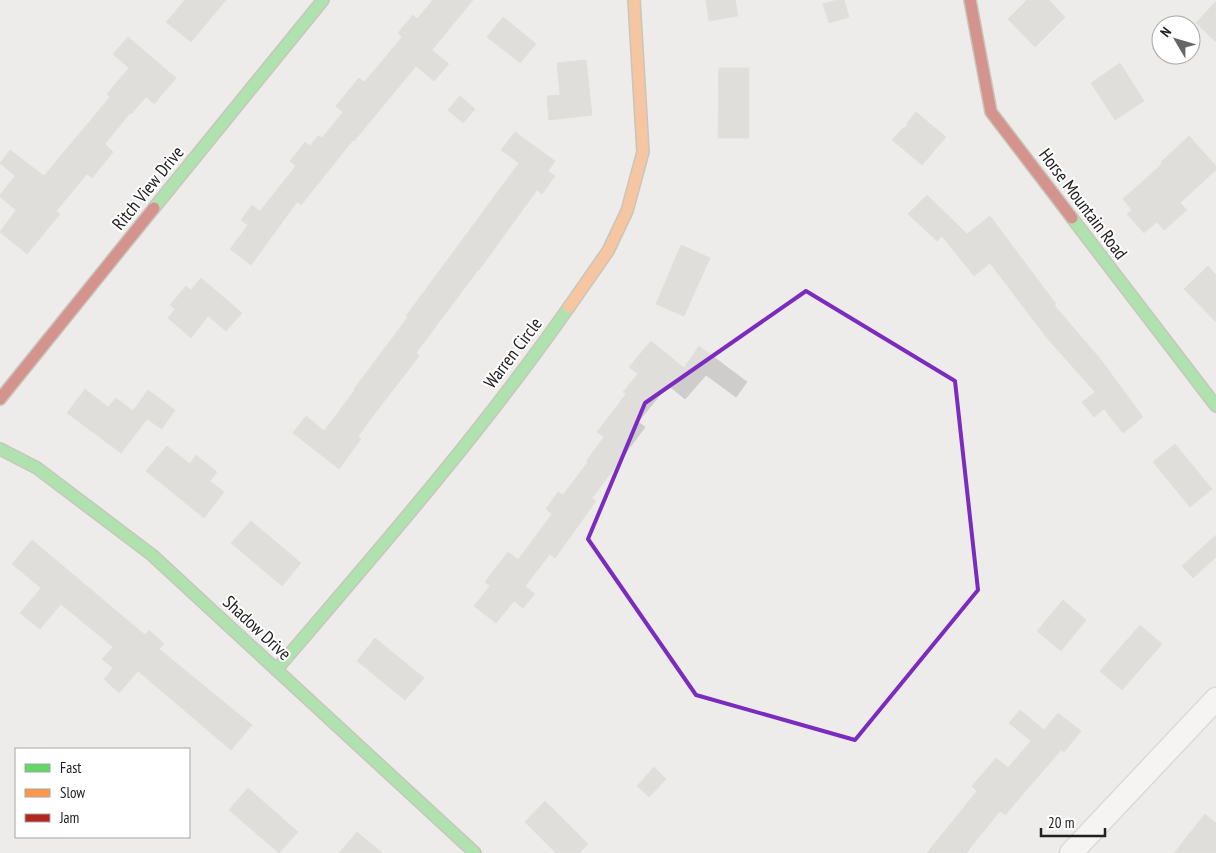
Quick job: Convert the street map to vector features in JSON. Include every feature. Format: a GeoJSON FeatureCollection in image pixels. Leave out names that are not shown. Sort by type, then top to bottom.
{"type":"FeatureCollection","features":[{"type":"Feature","properties":{"kind":"street","name":"Ritch View Drive"},"geometry":{"type":"LineString","coordinates":[[0,399],[324,0]]}},
{"type":"Feature","properties":{"kind":"street","name":"Warren Circle"},"geometry":{"type":"LineString","coordinates":[[276,670],[426,494],[538,351],[608,251],[627,211],[643,152],[634,0]]}},
{"type":"Feature","properties":{"kind":"street","name":"Horse Mountain Road"},"geometry":{"type":"LineString","coordinates":[[970,0],[991,112],[1216,406]]}},
{"type":"Feature","properties":{"kind":"street","name":"Shadow Drive"},"geometry":{"type":"LineString","coordinates":[[0,449],[37,468],[152,555],[475,853]]}},
{"type":"Feature","properties":{"kind":"street"},"geometry":{"type":"LineString","coordinates":[[1071,853],[1216,699]]}},
{"type":"Feature","properties":{"kind":"highlighted area"},"geometry":{"type":"Polygon","coordinates":[[[806,291],[955,381],[978,590],[855,740],[696,695],[588,539],[645,403],[806,291]]]}},
{"type":"Feature","properties":{"kind":"building"},"geometry":{"type":"Polygon","coordinates":[[[185,0],[226,0],[191,42],[166,22],[185,0]]]}},
{"type":"Feature","properties":{"kind":"building"},"geometry":{"type":"Polygon","coordinates":[[[433,0],[473,0],[432,50],[449,64],[434,81],[416,66],[301,205],[297,202],[251,265],[230,249],[248,225],[241,220],[252,205],[260,211],[296,166],[290,161],[305,142],[310,146],[318,136],[322,138],[343,112],[336,106],[359,78],[364,82],[374,71],[402,37],[398,33],[413,15],[417,19],[433,0]]]}},
{"type":"Feature","properties":{"kind":"building"},"geometry":{"type":"Polygon","coordinates":[[[706,0],[735,0],[738,16],[709,21],[706,0]]]}},
{"type":"Feature","properties":{"kind":"building"},"geometry":{"type":"Polygon","coordinates":[[[844,0],[849,17],[829,23],[823,4],[844,0]]]}},
{"type":"Feature","properties":{"kind":"building"},"geometry":{"type":"Polygon","coordinates":[[[1027,0],[1049,0],[1065,17],[1035,47],[1008,19],[1027,0]]]}},
{"type":"Feature","properties":{"kind":"building"},"geometry":{"type":"Polygon","coordinates":[[[1216,1],[1216,42],[1201,28],[1201,18],[1216,1]]]}},
{"type":"Feature","properties":{"kind":"building"},"geometry":{"type":"Polygon","coordinates":[[[503,17],[536,44],[520,63],[487,37],[503,17]]]}},
{"type":"Feature","properties":{"kind":"building"},"geometry":{"type":"Polygon","coordinates":[[[128,37],[176,78],[154,104],[146,97],[130,113],[105,144],[113,152],[92,178],[87,174],[56,211],[60,214],[27,254],[0,232],[16,210],[0,197],[15,176],[0,163],[10,150],[44,176],[110,97],[107,94],[129,68],[113,54],[128,37]]]}},
{"type":"Feature","properties":{"kind":"building"},"geometry":{"type":"Polygon","coordinates":[[[586,60],[592,115],[549,120],[547,96],[560,95],[557,63],[586,60]]]}},
{"type":"Feature","properties":{"kind":"building"},"geometry":{"type":"Polygon","coordinates":[[[1120,63],[1144,101],[1115,120],[1091,83],[1120,63]]]}},
{"type":"Feature","properties":{"kind":"building"},"geometry":{"type":"Polygon","coordinates":[[[719,68],[749,68],[749,138],[718,138],[719,68]]]}},
{"type":"Feature","properties":{"kind":"building"},"geometry":{"type":"Polygon","coordinates":[[[460,96],[475,109],[463,123],[448,110],[460,96]]]}},
{"type":"Feature","properties":{"kind":"building"},"geometry":{"type":"Polygon","coordinates":[[[916,112],[946,137],[922,165],[892,140],[903,128],[907,127],[907,123],[916,112]]]}},
{"type":"Feature","properties":{"kind":"building"},"geometry":{"type":"Polygon","coordinates":[[[515,132],[555,161],[548,171],[555,176],[542,194],[537,190],[416,353],[419,356],[366,425],[358,437],[361,439],[339,469],[293,433],[306,416],[324,431],[355,390],[408,317],[406,316],[519,163],[501,150],[515,132]]]}},
{"type":"Feature","properties":{"kind":"building"},"geometry":{"type":"Polygon","coordinates":[[[1189,136],[1216,166],[1216,170],[1180,203],[1187,210],[1164,230],[1157,222],[1144,233],[1127,214],[1132,210],[1123,199],[1162,164],[1161,162],[1189,136]]]}},
{"type":"Feature","properties":{"kind":"building"},"geometry":{"type":"Polygon","coordinates":[[[927,195],[967,234],[990,216],[1056,304],[1054,305],[1101,360],[1143,417],[1123,433],[1104,409],[1094,417],[1082,402],[1095,392],[1047,338],[990,263],[974,276],[942,236],[937,241],[908,214],[927,195]]]}},
{"type":"Feature","properties":{"kind":"building"},"geometry":{"type":"Polygon","coordinates":[[[681,245],[710,258],[684,316],[656,304],[681,245]]]}},
{"type":"Feature","properties":{"kind":"building"},"geometry":{"type":"Polygon","coordinates":[[[1208,266],[1216,275],[1216,322],[1184,289],[1208,266]]]}},
{"type":"Feature","properties":{"kind":"building"},"geometry":{"type":"Polygon","coordinates":[[[201,278],[242,313],[226,331],[208,316],[191,338],[168,318],[175,309],[170,305],[186,286],[191,290],[201,278]]]}},
{"type":"Feature","properties":{"kind":"building"},"geometry":{"type":"Polygon","coordinates":[[[651,341],[684,368],[699,346],[747,382],[736,397],[706,375],[685,399],[668,385],[638,422],[645,427],[592,498],[596,501],[555,558],[550,554],[525,586],[535,594],[523,608],[514,601],[496,623],[474,606],[490,586],[485,582],[508,552],[518,560],[552,514],[546,509],[558,492],[563,495],[588,462],[587,460],[604,437],[597,432],[626,394],[623,392],[638,374],[629,367],[651,341]]]}},
{"type":"Feature","properties":{"kind":"building"},"geometry":{"type":"Polygon","coordinates":[[[85,389],[108,407],[116,398],[133,411],[148,390],[175,410],[162,429],[147,419],[121,453],[67,413],[85,389]]]}},
{"type":"Feature","properties":{"kind":"building"},"geometry":{"type":"Polygon","coordinates":[[[1175,444],[1212,489],[1190,507],[1153,462],[1175,444]]]}},
{"type":"Feature","properties":{"kind":"building"},"geometry":{"type":"Polygon","coordinates":[[[167,446],[190,464],[196,455],[217,472],[210,481],[224,492],[204,518],[146,471],[167,446]]]}},
{"type":"Feature","properties":{"kind":"building"},"geometry":{"type":"Polygon","coordinates":[[[251,521],[301,563],[282,586],[231,543],[251,521]]]}},
{"type":"Feature","properties":{"kind":"building"},"geometry":{"type":"Polygon","coordinates":[[[1216,535],[1216,557],[1193,578],[1182,566],[1216,535]]]}},
{"type":"Feature","properties":{"kind":"building"},"geometry":{"type":"Polygon","coordinates":[[[32,540],[145,635],[149,630],[164,644],[159,649],[252,725],[231,750],[138,671],[119,693],[104,679],[113,668],[102,659],[113,647],[61,604],[40,629],[20,613],[41,588],[12,564],[32,540]]]}},
{"type":"Feature","properties":{"kind":"building"},"geometry":{"type":"Polygon","coordinates":[[[1063,600],[1086,620],[1061,651],[1037,631],[1063,600]]]}},
{"type":"Feature","properties":{"kind":"building"},"geometry":{"type":"Polygon","coordinates":[[[1140,625],[1162,644],[1122,690],[1100,671],[1140,625]]]}},
{"type":"Feature","properties":{"kind":"building"},"geometry":{"type":"Polygon","coordinates":[[[375,638],[424,678],[405,700],[357,661],[375,638]]]}},
{"type":"Feature","properties":{"kind":"building"},"geometry":{"type":"Polygon","coordinates":[[[1020,710],[1044,730],[1058,713],[1081,731],[1064,752],[1061,750],[1005,815],[1000,811],[966,853],[927,853],[977,791],[972,786],[996,758],[1008,768],[1031,741],[1009,723],[1020,710]]]}},
{"type":"Feature","properties":{"kind":"building"},"geometry":{"type":"Polygon","coordinates":[[[654,767],[666,779],[649,797],[637,786],[654,767]]]}},
{"type":"Feature","properties":{"kind":"building"},"geometry":{"type":"Polygon","coordinates":[[[248,788],[298,832],[279,853],[229,810],[248,788]]]}},
{"type":"Feature","properties":{"kind":"building"},"geometry":{"type":"Polygon","coordinates":[[[545,801],[588,844],[579,853],[556,853],[525,822],[545,801]]]}},
{"type":"Feature","properties":{"kind":"building"},"geometry":{"type":"Polygon","coordinates":[[[1205,814],[1216,823],[1216,853],[1174,853],[1205,814]]]}},
{"type":"Feature","properties":{"kind":"building"},"geometry":{"type":"Polygon","coordinates":[[[357,832],[382,853],[339,853],[357,832]]]}},
{"type":"Feature","properties":{"kind":"traffic: fast"},"geometry":{"type":"LineString","coordinates":[[154,208],[323,0]]}},
{"type":"Feature","properties":{"kind":"traffic: fast"},"geometry":{"type":"LineString","coordinates":[[1072,218],[1216,406]]}},
{"type":"Feature","properties":{"kind":"traffic: fast"},"geometry":{"type":"LineString","coordinates":[[276,670],[464,447],[569,307]]}},
{"type":"Feature","properties":{"kind":"traffic: fast"},"geometry":{"type":"LineString","coordinates":[[0,449],[37,468],[152,555],[475,853]]}},
{"type":"Feature","properties":{"kind":"traffic: slow"},"geometry":{"type":"LineString","coordinates":[[569,307],[608,251],[627,211],[643,152],[634,0]]}},
{"type":"Feature","properties":{"kind":"traffic: jam"},"geometry":{"type":"LineString","coordinates":[[970,0],[991,112],[1072,218]]}},
{"type":"Feature","properties":{"kind":"traffic: jam"},"geometry":{"type":"LineString","coordinates":[[0,399],[154,208]]}}]}
